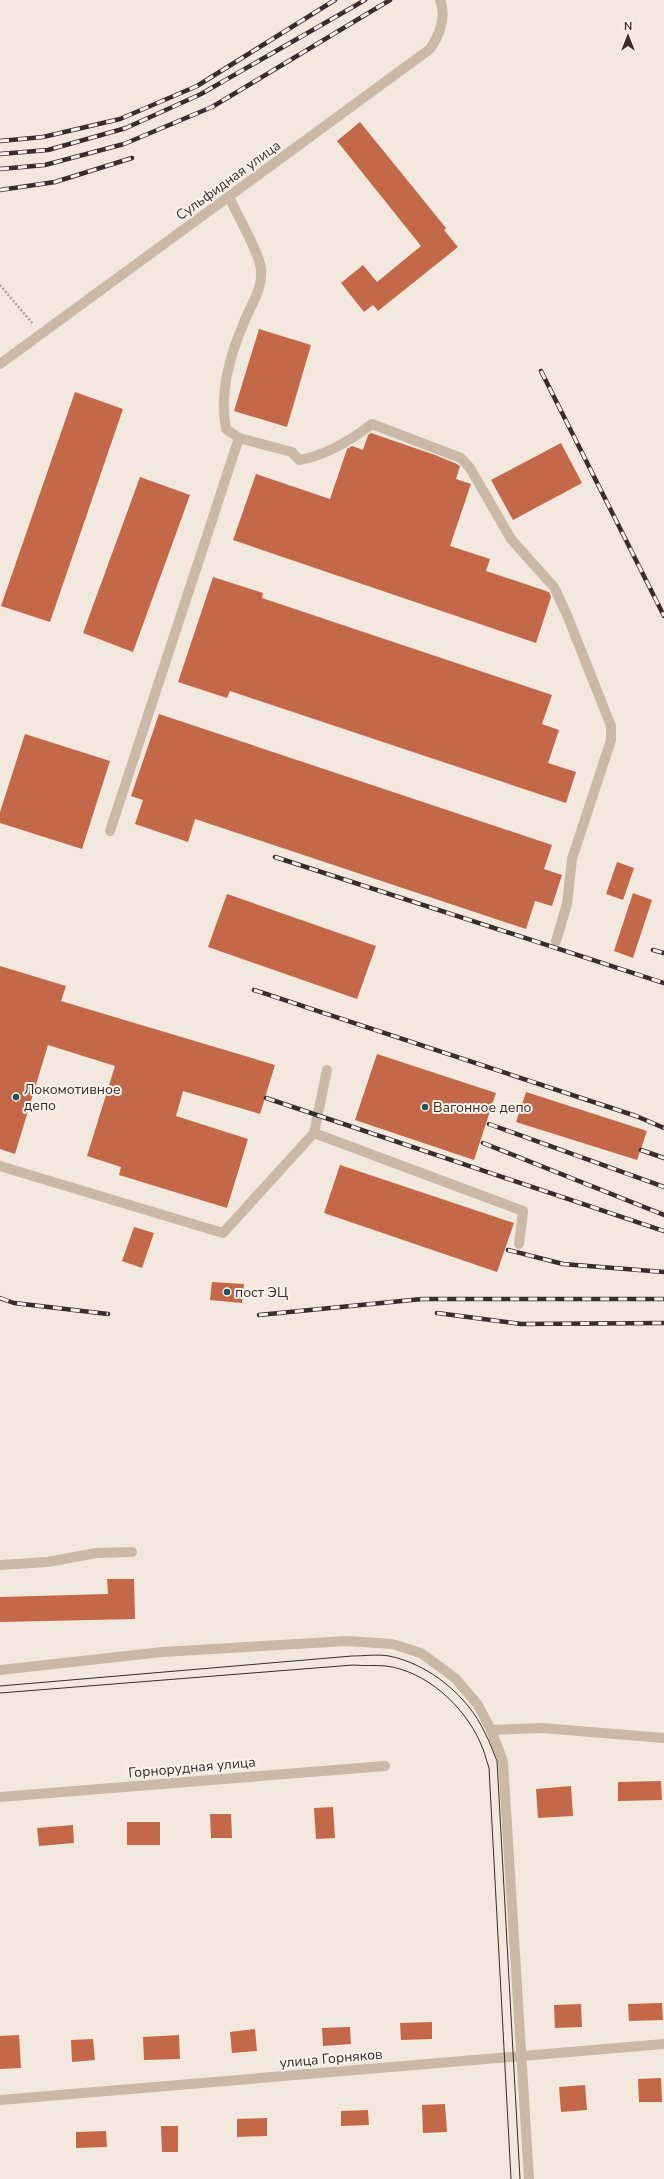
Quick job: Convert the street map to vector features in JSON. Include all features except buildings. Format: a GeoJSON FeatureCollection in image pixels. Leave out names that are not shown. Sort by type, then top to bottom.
{"type":"FeatureCollection","features":[{"type":"Feature","properties":{"kind":"street","name":"Сульфидная улица"},"geometry":{"type":"LineString","coordinates":[[0,364],[430,49],[437,38],[441,26],[443,13],[440,0]]}},
{"type":"Feature","properties":{"kind":"street"},"geometry":{"type":"LineString","coordinates":[[229,197],[261,268],[259,290],[234,345],[225,386],[223,412],[226,429],[239,438],[292,452],[299,460],[333,450],[372,424],[460,458],[470,468],[511,539],[554,587],[570,622],[611,726],[611,740],[572,859],[567,904],[556,941]]}},
{"type":"Feature","properties":{"kind":"street"},"geometry":{"type":"LineString","coordinates":[[110,831],[239,438]]}},
{"type":"Feature","properties":{"kind":"street"},"geometry":{"type":"LineString","coordinates":[[0,1166],[223,1233],[314,1133],[327,1070]]}},
{"type":"Feature","properties":{"kind":"street"},"geometry":{"type":"LineString","coordinates":[[314,1133],[523,1211],[519,1244]]}},
{"type":"Feature","properties":{"kind":"street"},"geometry":{"type":"LineString","coordinates":[[0,1565],[48,1562],[96,1553],[132,1552]]}},
{"type":"Feature","properties":{"kind":"street"},"geometry":{"type":"LineString","coordinates":[[0,1670],[162,1652],[347,1641],[392,1644],[421,1654],[455,1678],[478,1705],[491,1730],[503,1761],[523,2055],[529,2179]]}},
{"type":"Feature","properties":{"kind":"street"},"geometry":{"type":"LineString","coordinates":[[491,1730],[542,1728],[664,1738]]}},
{"type":"Feature","properties":{"kind":"street","name":"Горнорудная улица"},"geometry":{"type":"LineString","coordinates":[[0,1797],[385,1766]]}},
{"type":"Feature","properties":{"kind":"street","name":"улица Горняков"},"geometry":{"type":"LineString","coordinates":[[0,2100],[664,2044]]}},
{"type":"Feature","properties":{"kind":"path"},"geometry":{"type":"LineString","coordinates":[[0,285],[41,334]]}},
{"type":"Feature","properties":{"kind":"tram line"},"geometry":{"type":"LineString","coordinates":[[0,1686],[352,1656],[380,1655],[404,1660],[418,1666],[432,1674],[458,1694],[478,1719],[497,1761],[520,2179]]}},
{"type":"Feature","properties":{"kind":"tram line"},"geometry":{"type":"LineString","coordinates":[[0,1693],[353,1665],[386,1666],[401,1669],[429,1683],[454,1703],[473,1729],[481,1745],[489,1768],[511,2179]]}},
{"type":"Feature","properties":{"kind":"railway"},"geometry":{"type":"LineString","coordinates":[[0,141],[43,137],[120,119],[197,86],[335,0]]}},
{"type":"Feature","properties":{"kind":"railway"},"geometry":{"type":"LineString","coordinates":[[0,154],[48,150],[126,128],[201,94],[365,0]]}},
{"type":"Feature","properties":{"kind":"railway"},"geometry":{"type":"LineString","coordinates":[[0,169],[45,165],[124,144],[212,107],[390,0]]}},
{"type":"Feature","properties":{"kind":"railway"},"geometry":{"type":"LineString","coordinates":[[0,190],[55,182],[132,158]]}},
{"type":"Feature","properties":{"kind":"railway"},"geometry":{"type":"LineString","coordinates":[[541,371],[664,616]]}},
{"type":"Feature","properties":{"kind":"railway"},"geometry":{"type":"LineString","coordinates":[[275,857],[664,983]]}},
{"type":"Feature","properties":{"kind":"railway"},"geometry":{"type":"LineString","coordinates":[[653,950],[664,953]]}},
{"type":"Feature","properties":{"kind":"railway"},"geometry":{"type":"LineString","coordinates":[[254,990],[636,1116],[664,1128]]}},
{"type":"Feature","properties":{"kind":"railway"},"geometry":{"type":"LineString","coordinates":[[266,1098],[664,1231]]}},
{"type":"Feature","properties":{"kind":"railway"},"geometry":{"type":"LineString","coordinates":[[489,1124],[664,1187]]}},
{"type":"Feature","properties":{"kind":"railway"},"geometry":{"type":"LineString","coordinates":[[483,1143],[664,1215]]}},
{"type":"Feature","properties":{"kind":"railway"},"geometry":{"type":"LineString","coordinates":[[641,1150],[664,1158]]}},
{"type":"Feature","properties":{"kind":"railway"},"geometry":{"type":"LineString","coordinates":[[508,1250],[563,1264],[664,1272]]}},
{"type":"Feature","properties":{"kind":"railway"},"geometry":{"type":"LineString","coordinates":[[0,1298],[14,1303],[108,1314]]}},
{"type":"Feature","properties":{"kind":"railway"},"geometry":{"type":"LineString","coordinates":[[259,1315],[422,1299],[664,1299]]}},
{"type":"Feature","properties":{"kind":"railway"},"geometry":{"type":"LineString","coordinates":[[437,1313],[521,1324],[664,1323]]}},
{"type":"Feature","properties":{"kind":"place","name":"Локомотивное депо"},"geometry":{"type":"Point","coordinates":[16,1097]}},
{"type":"Feature","properties":{"kind":"place","name":"Вагонное депо"},"geometry":{"type":"Point","coordinates":[425,1107]}},
{"type":"Feature","properties":{"kind":"place","name":"пост ЭЦ"},"geometry":{"type":"Point","coordinates":[227,1292]}}]}
